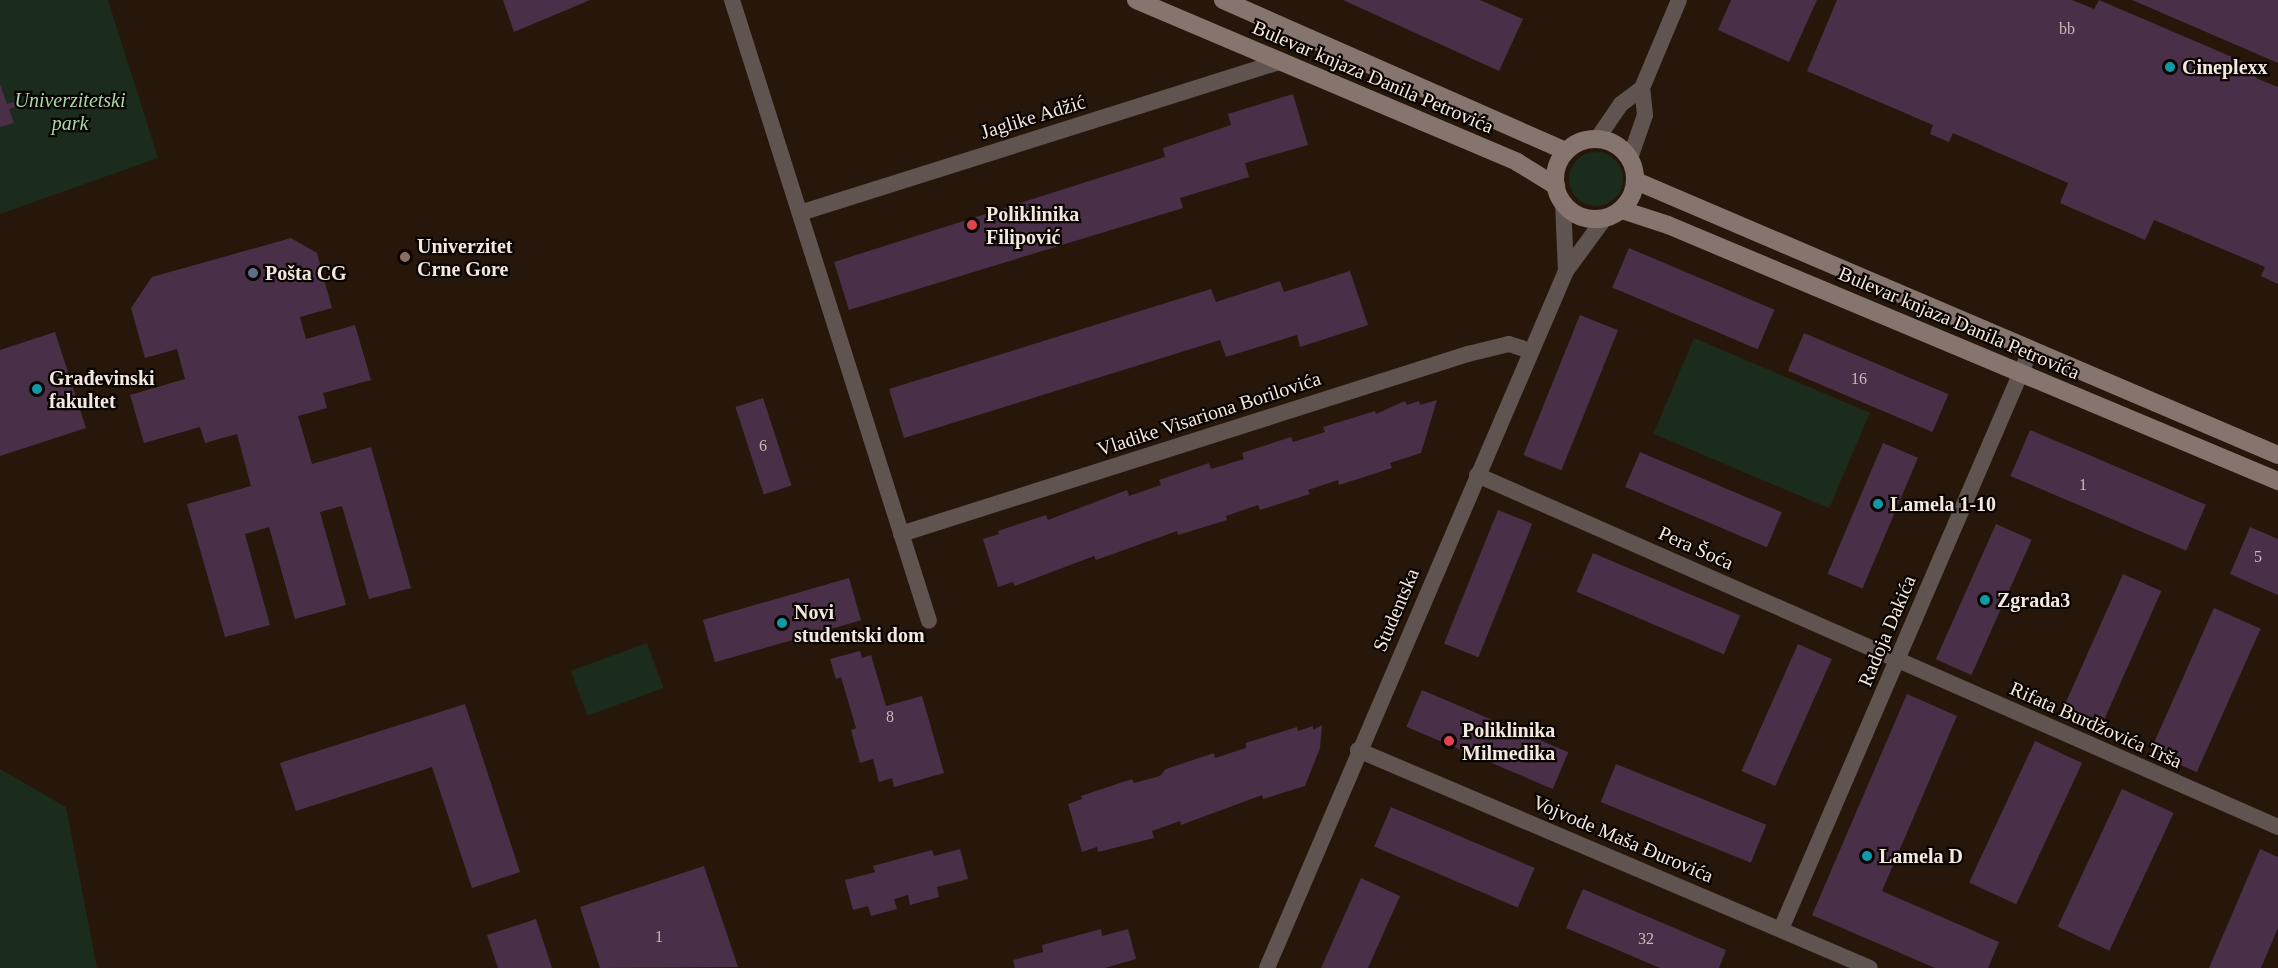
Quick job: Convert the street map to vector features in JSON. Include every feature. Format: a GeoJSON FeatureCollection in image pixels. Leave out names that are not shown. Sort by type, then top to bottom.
{"type":"FeatureCollection","features":[{"type":"Feature","properties":{"kind":"main road","name":"Bulevar knjaza Danila Petrovića"},"geometry":{"type":"LineString","coordinates":[[1136,0],[1517,162],[1559,194],[1582,217],[1614,214],[1668,225],[2278,481]]}},
{"type":"Feature","properties":{"kind":"main road","name":"Bulevar knjaza Danila Petrovića"},"geometry":{"type":"LineString","coordinates":[[1223,0],[1566,151]]}},
{"type":"Feature","properties":{"kind":"main road"},"geometry":{"type":"LineString","coordinates":[[1559,194],[1559,161],[1566,151],[1575,144],[1597,139],[1615,145],[1630,158],[1636,181],[1634,192],[1614,214]]}},
{"type":"Feature","properties":{"kind":"main road","name":"Bulevar knjaza Danila Petrovića"},"geometry":{"type":"LineString","coordinates":[[1636,181],[2278,455]]}},
{"type":"Feature","properties":{"kind":"street"},"geometry":{"type":"LineString","coordinates":[[732,0],[929,621]]}},
{"type":"Feature","properties":{"kind":"street"},"geometry":{"type":"LineString","coordinates":[[1597,139],[1621,104],[1642,88],[1679,0]]}},
{"type":"Feature","properties":{"kind":"street","name":"Jaglike Adžić"},"geometry":{"type":"LineString","coordinates":[[800,213],[1279,62]]}},
{"type":"Feature","properties":{"kind":"street"},"geometry":{"type":"LineString","coordinates":[[1630,158],[1646,115],[1642,88]]}},
{"type":"Feature","properties":{"kind":"street","name":"Studentska"},"geometry":{"type":"LineString","coordinates":[[1559,194],[1566,271]]}},
{"type":"Feature","properties":{"kind":"street","name":"Studentska"},"geometry":{"type":"LineString","coordinates":[[1267,968],[1358,750],[1566,271],[1614,214]]}},
{"type":"Feature","properties":{"kind":"street","name":"Vladike Visariona Borilovića"},"geometry":{"type":"LineString","coordinates":[[901,534],[1468,354],[1509,344],[1531,351]]}},
{"type":"Feature","properties":{"kind":"street","name":"Radoja Dakića"},"geometry":{"type":"LineString","coordinates":[[1781,929],[2031,349]]}},
{"type":"Feature","properties":{"kind":"street","name":"Pera Šoća"},"geometry":{"type":"LineString","coordinates":[[1477,475],[1898,660]]}},
{"type":"Feature","properties":{"kind":"street","name":"Rifata Burdžovića Trša"},"geometry":{"type":"LineString","coordinates":[[1898,660],[2278,827]]}},
{"type":"Feature","properties":{"kind":"street","name":"Vojvode Maša Đurovića"},"geometry":{"type":"LineString","coordinates":[[1358,750],[1870,968]]}},
{"type":"Feature","properties":{"kind":"green space","name":"Univerzitetski park"},"geometry":{"type":"Polygon","coordinates":[[[0,0],[108,0],[158,158],[0,214],[0,0]]]}},
{"type":"Feature","properties":{"kind":"green space"},"geometry":{"type":"Polygon","coordinates":[[[1596,152],[1606,154],[1615,160],[1621,169],[1623,179],[1621,189],[1615,198],[1606,204],[1596,206],[1586,204],[1577,198],[1571,189],[1569,179],[1571,169],[1577,160],[1586,154],[1596,152]]]}},
{"type":"Feature","properties":{"kind":"green space"},"geometry":{"type":"Polygon","coordinates":[[[1694,338],[1870,413],[1829,508],[1653,434],[1694,338]]]}},
{"type":"Feature","properties":{"kind":"green space"},"geometry":{"type":"Polygon","coordinates":[[[647,643],[663,688],[587,716],[571,671],[647,643]]]}},
{"type":"Feature","properties":{"kind":"green space"},"geometry":{"type":"Polygon","coordinates":[[[0,769],[66,807],[97,968],[0,968],[0,769]]]}},
{"type":"Feature","properties":{"kind":"building"},"geometry":{"type":"Polygon","coordinates":[[[503,0],[590,0],[514,32],[503,0]]]}},
{"type":"Feature","properties":{"kind":"building"},"geometry":{"type":"Polygon","coordinates":[[[1343,0],[1480,0],[1523,19],[1499,71],[1343,0]]]}},
{"type":"Feature","properties":{"kind":"building"},"geometry":{"type":"Polygon","coordinates":[[[1731,0],[1817,0],[1789,62],[1718,30],[1731,0]]]}},
{"type":"Feature","properties":{"kind":"building"},"geometry":{"type":"Polygon","coordinates":[[[1837,0],[2072,0],[2094,9],[2099,0],[2260,69],[2256,78],[2278,87],[2278,284],[2261,276],[2265,267],[2154,220],[2145,240],[2060,203],[2068,183],[1953,133],[1949,142],[1930,134],[1933,125],[1807,71],[1837,0]]]}},
{"type":"Feature","properties":{"kind":"building"},"geometry":{"type":"Polygon","coordinates":[[[2132,0],[2278,0],[2278,63],[2132,0]]]}},
{"type":"Feature","properties":{"kind":"building"},"geometry":{"type":"Polygon","coordinates":[[[0,84],[7,104],[17,101],[18,106],[9,109],[14,123],[0,127],[0,84]]]}},
{"type":"Feature","properties":{"kind":"building"},"geometry":{"type":"Polygon","coordinates":[[[1293,94],[1308,145],[1245,163],[1249,177],[1180,198],[1183,208],[849,310],[834,262],[1165,157],[1163,148],[1231,125],[1228,114],[1293,94]]]}},
{"type":"Feature","properties":{"kind":"building"},"geometry":{"type":"Polygon","coordinates":[[[291,238],[317,253],[332,308],[300,317],[306,339],[355,325],[371,380],[323,393],[327,408],[298,416],[312,464],[371,447],[411,588],[369,599],[342,506],[320,512],[346,605],[295,619],[269,527],[245,534],[270,625],[225,637],[187,504],[251,486],[237,434],[205,443],[200,427],[144,443],[130,395],[185,379],[177,349],[145,358],[131,308],[152,277],[291,238]]]}},
{"type":"Feature","properties":{"kind":"building"},"geometry":{"type":"Polygon","coordinates":[[[1629,248],[1774,310],[1758,349],[1612,288],[1629,248]]]}},
{"type":"Feature","properties":{"kind":"building"},"geometry":{"type":"Polygon","coordinates":[[[1350,271],[1368,325],[1300,347],[1297,335],[1226,357],[1220,340],[904,438],[889,389],[1211,289],[1216,302],[1280,281],[1284,292],[1350,271]]]}},
{"type":"Feature","properties":{"kind":"building"},"geometry":{"type":"Polygon","coordinates":[[[1580,315],[1618,330],[1561,470],[1523,455],[1580,315]]]}},
{"type":"Feature","properties":{"kind":"building","name":"Građevinski fakultet"},"geometry":{"type":"Polygon","coordinates":[[[55,332],[86,428],[0,456],[0,350],[55,332]]]}},
{"type":"Feature","properties":{"kind":"building"},"geometry":{"type":"Polygon","coordinates":[[[1804,333],[1949,394],[1932,432],[1788,371],[1804,333]]]}},
{"type":"Feature","properties":{"kind":"building"},"geometry":{"type":"Polygon","coordinates":[[[763,398],[791,485],[764,494],[735,407],[763,398]]]}},
{"type":"Feature","properties":{"kind":"building"},"geometry":{"type":"Polygon","coordinates":[[[1437,400],[1421,453],[1390,463],[1392,468],[1339,485],[1338,480],[1308,490],[1310,494],[1260,510],[1258,505],[1226,516],[1227,520],[1178,535],[1177,531],[1096,560],[1094,556],[1015,586],[1013,582],[998,587],[983,539],[999,534],[998,531],[1046,515],[1048,520],[1127,490],[1129,496],[1161,485],[1159,480],[1209,463],[1211,469],[1244,459],[1242,453],[1291,437],[1293,442],[1325,432],[1323,427],[1375,411],[1376,414],[1405,401],[1407,405],[1419,401],[1420,405],[1437,400]]]}},
{"type":"Feature","properties":{"kind":"building"},"geometry":{"type":"Polygon","coordinates":[[[2030,430],[2206,505],[2186,551],[2010,476],[2030,430]]]}},
{"type":"Feature","properties":{"kind":"building","name":"Lamela 1-10"},"geometry":{"type":"Polygon","coordinates":[[[1883,443],[1918,458],[1862,589],[1828,574],[1883,443]]]}},
{"type":"Feature","properties":{"kind":"building"},"geometry":{"type":"Polygon","coordinates":[[[1640,452],[1782,512],[1767,547],[1625,487],[1640,452]]]}},
{"type":"Feature","properties":{"kind":"building"},"geometry":{"type":"Polygon","coordinates":[[[1498,510],[1532,524],[1478,657],[1444,644],[1498,510]]]}},
{"type":"Feature","properties":{"kind":"building","name":"Zgrada3"},"geometry":{"type":"Polygon","coordinates":[[[1996,524],[2032,540],[1971,675],[1936,659],[1996,524]]]}},
{"type":"Feature","properties":{"kind":"building"},"geometry":{"type":"Polygon","coordinates":[[[2250,527],[2278,539],[2278,595],[2230,574],[2250,527]]]}},
{"type":"Feature","properties":{"kind":"building"},"geometry":{"type":"Polygon","coordinates":[[[1593,553],[1740,616],[1724,654],[1577,592],[1593,553]]]}},
{"type":"Feature","properties":{"kind":"building"},"geometry":{"type":"Polygon","coordinates":[[[2123,574],[2161,591],[2100,729],[2062,712],[2123,574]]]}},
{"type":"Feature","properties":{"kind":"building","name":"Novi studentski dom"},"geometry":{"type":"Polygon","coordinates":[[[849,578],[861,620],[715,662],[703,620],[849,578]]]}},
{"type":"Feature","properties":{"kind":"building"},"geometry":{"type":"Polygon","coordinates":[[[2214,608],[2261,629],[2197,772],[2150,751],[2214,608]]]}},
{"type":"Feature","properties":{"kind":"building"},"geometry":{"type":"Polygon","coordinates":[[[1798,644],[1832,659],[1775,786],[1741,771],[1798,644]]]}},
{"type":"Feature","properties":{"kind":"building"},"geometry":{"type":"Polygon","coordinates":[[[860,651],[862,658],[871,655],[886,706],[922,696],[944,773],[894,787],[892,778],[879,782],[873,759],[860,763],[851,730],[856,728],[841,677],[836,679],[830,659],[860,651]]]}},
{"type":"Feature","properties":{"kind":"building"},"geometry":{"type":"Polygon","coordinates":[[[1422,690],[1568,752],[1553,789],[1406,727],[1422,690]]]}},
{"type":"Feature","properties":{"kind":"building","name":"Lamela D"},"geometry":{"type":"Polygon","coordinates":[[[1907,694],[1957,716],[1882,891],[1999,942],[1988,968],[1935,968],[1812,915],[1907,694]]]}},
{"type":"Feature","properties":{"kind":"building"},"geometry":{"type":"Polygon","coordinates":[[[465,704],[520,872],[472,888],[432,767],[296,811],[280,763],[465,704]]]}},
{"type":"Feature","properties":{"kind":"building"},"geometry":{"type":"Polygon","coordinates":[[[1322,725],[1320,748],[1305,786],[1263,799],[1262,795],[1181,825],[1180,821],[1152,831],[1154,838],[1098,852],[1097,847],[1082,852],[1068,804],[1082,799],[1081,796],[1132,779],[1134,783],[1160,776],[1166,769],[1214,753],[1215,758],[1246,748],[1246,743],[1297,727],[1298,731],[1313,726],[1313,730],[1322,725]]]}},
{"type":"Feature","properties":{"kind":"building"},"geometry":{"type":"Polygon","coordinates":[[[2035,741],[2082,763],[2016,904],[1969,882],[2035,741]]]}},
{"type":"Feature","properties":{"kind":"building"},"geometry":{"type":"Polygon","coordinates":[[[1616,764],[1766,825],[1751,863],[1601,802],[1616,764]]]}},
{"type":"Feature","properties":{"kind":"building"},"geometry":{"type":"Polygon","coordinates":[[[2122,789],[2174,813],[2109,951],[2058,927],[2122,789]]]}},
{"type":"Feature","properties":{"kind":"building"},"geometry":{"type":"Polygon","coordinates":[[[1391,807],[1535,868],[1518,908],[1374,847],[1391,807]]]}},
{"type":"Feature","properties":{"kind":"building"},"geometry":{"type":"Polygon","coordinates":[[[960,849],[968,879],[937,887],[939,897],[910,905],[908,895],[894,899],[897,909],[871,916],[868,906],[853,910],[845,880],[875,872],[873,866],[932,850],[934,856],[960,849]]]}},
{"type":"Feature","properties":{"kind":"building"},"geometry":{"type":"Polygon","coordinates":[[[2260,849],[2278,857],[2278,928],[2261,968],[2209,968],[2260,849]]]}},
{"type":"Feature","properties":{"kind":"building"},"geometry":{"type":"Polygon","coordinates":[[[704,866],[738,967],[600,968],[580,907],[704,866]]]}},
{"type":"Feature","properties":{"kind":"building"},"geometry":{"type":"Polygon","coordinates":[[[1361,878],[1400,896],[1368,968],[1321,968],[1361,878]]]}},
{"type":"Feature","properties":{"kind":"building"},"geometry":{"type":"Polygon","coordinates":[[[1583,889],[1726,950],[1719,968],[1660,968],[1566,928],[1583,889]]]}},
{"type":"Feature","properties":{"kind":"building"},"geometry":{"type":"Polygon","coordinates":[[[536,919],[552,968],[498,968],[487,935],[536,919]]]}},
{"type":"Feature","properties":{"kind":"building"},"geometry":{"type":"Polygon","coordinates":[[[1101,929],[1102,936],[1128,929],[1136,959],[1105,968],[1015,968],[1013,960],[1043,952],[1042,945],[1101,929]]]}},
{"type":"Feature","properties":{"kind":"place","name":"Cineplexx"},"geometry":{"type":"Point","coordinates":[2170,67]}},
{"type":"Feature","properties":{"kind":"place","name":"Poliklinika Filipović"},"geometry":{"type":"Point","coordinates":[972,225]}},
{"type":"Feature","properties":{"kind":"place","name":"Univerzitet Crne Gore"},"geometry":{"type":"Point","coordinates":[405,257]}},
{"type":"Feature","properties":{"kind":"place","name":"Pošta CG"},"geometry":{"type":"Point","coordinates":[253,273]}},
{"type":"Feature","properties":{"kind":"place","name":"Građevinski fakultet"},"geometry":{"type":"Point","coordinates":[37,389]}},
{"type":"Feature","properties":{"kind":"place","name":"Lamela 1-10"},"geometry":{"type":"Point","coordinates":[1878,504]}},
{"type":"Feature","properties":{"kind":"place","name":"Zgrada3"},"geometry":{"type":"Point","coordinates":[1985,600]}},
{"type":"Feature","properties":{"kind":"place","name":"Novi studentski dom"},"geometry":{"type":"Point","coordinates":[782,623]}},
{"type":"Feature","properties":{"kind":"place","name":"Poliklinika Milmedika"},"geometry":{"type":"Point","coordinates":[1449,741]}},
{"type":"Feature","properties":{"kind":"place","name":"Lamela D"},"geometry":{"type":"Point","coordinates":[1867,856]}}]}
